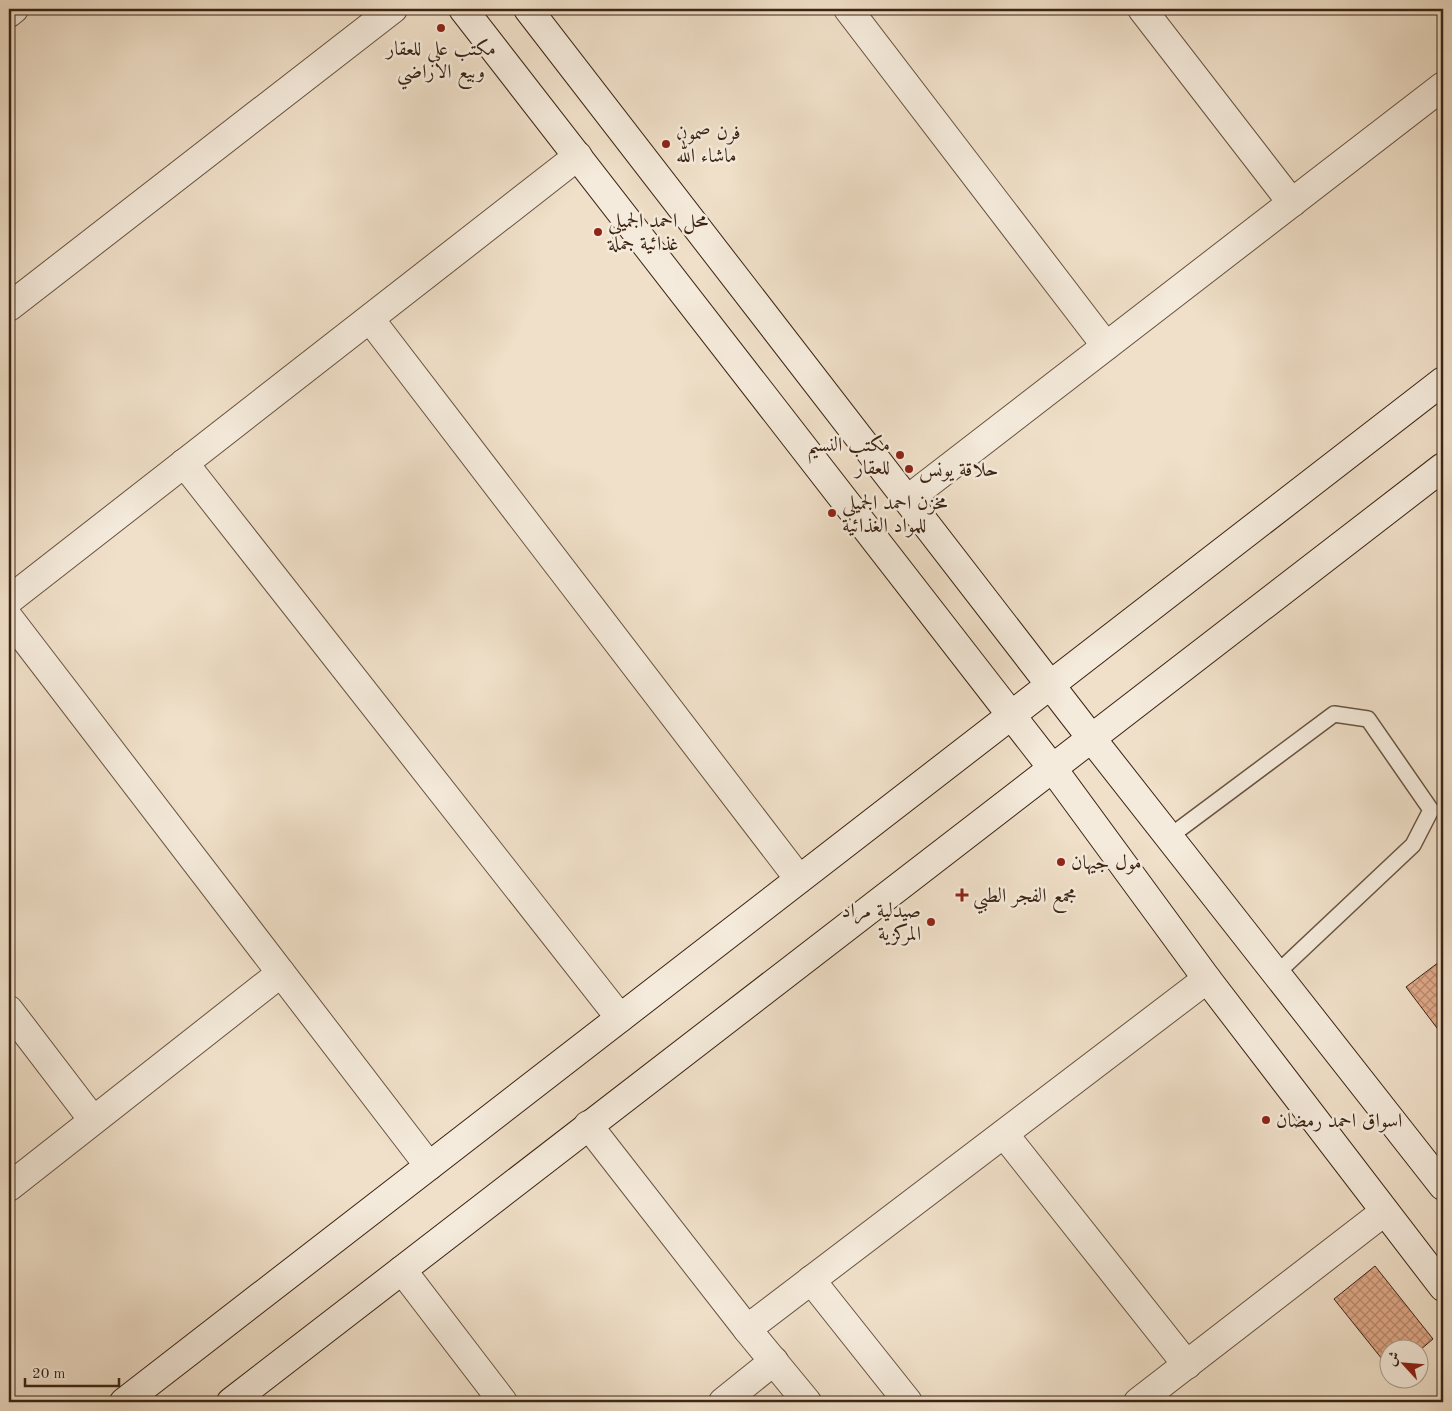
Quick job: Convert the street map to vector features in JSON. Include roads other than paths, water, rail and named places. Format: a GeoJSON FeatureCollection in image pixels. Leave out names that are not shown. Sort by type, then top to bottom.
{"type":"FeatureCollection","features":[{"type":"Feature","properties":{"kind":"street"},"geometry":{"type":"LineString","coordinates":[[9,13],[14,9]]}},
{"type":"Feature","properties":{"kind":"street"},"geometry":{"type":"LineString","coordinates":[[9,307],[393,9]]}},
{"type":"Feature","properties":{"kind":"street"},"geometry":{"type":"LineString","coordinates":[[463,9],[1053,768],[1207,979],[1443,1287]]}},
{"type":"Feature","properties":{"kind":"street"},"geometry":{"type":"LineString","coordinates":[[528,9],[1092,739],[1276,974],[1441,1176]]}},
{"type":"Feature","properties":{"kind":"street"},"geometry":{"type":"LineString","coordinates":[[848,9],[1106,346]]}},
{"type":"Feature","properties":{"kind":"street"},"geometry":{"type":"LineString","coordinates":[[1143,9],[1292,203]]}},
{"type":"Feature","properties":{"kind":"street"},"geometry":{"type":"LineString","coordinates":[[908,499],[1443,86]]}},
{"type":"Feature","properties":{"kind":"street"},"geometry":{"type":"LineString","coordinates":[[9,600],[578,156]]}},
{"type":"Feature","properties":{"kind":"street"},"geometry":{"type":"LineString","coordinates":[[370,319],[799,880]]}},
{"type":"Feature","properties":{"kind":"street"},"geometry":{"type":"LineString","coordinates":[[124,1402],[1443,381]]}},
{"type":"Feature","properties":{"kind":"street"},"geometry":{"type":"LineString","coordinates":[[184,463],[620,1018]]}},
{"type":"Feature","properties":{"kind":"street"},"geometry":{"type":"LineString","coordinates":[[231,1402],[1443,467]]}},
{"type":"Feature","properties":{"kind":"street"},"geometry":{"type":"LineString","coordinates":[[9,618],[430,1166]]}},
{"type":"Feature","properties":{"kind":"street"},"geometry":{"type":"LineString","coordinates":[[9,1187],[281,973]]}},
{"type":"Feature","properties":{"kind":"street"},"geometry":{"type":"LineString","coordinates":[[747,1329],[1207,979]]}},
{"type":"Feature","properties":{"kind":"street"},"geometry":{"type":"LineString","coordinates":[[9,1010],[94,1120]]}},
{"type":"Feature","properties":{"kind":"street"},"geometry":{"type":"LineString","coordinates":[[588,1125],[747,1329],[807,1402]]}},
{"type":"Feature","properties":{"kind":"street"},"geometry":{"type":"LineString","coordinates":[[1004,1134],[1187,1365]]}},
{"type":"Feature","properties":{"kind":"street"},"geometry":{"type":"LineString","coordinates":[[1138,1402],[1384,1212]]}},
{"type":"Feature","properties":{"kind":"street"},"geometry":{"type":"LineString","coordinates":[[402,1270],[503,1402]]}},
{"type":"Feature","properties":{"kind":"street"},"geometry":{"type":"LineString","coordinates":[[811,1280],[908,1402]]}},
{"type":"Feature","properties":{"kind":"street"},"geometry":{"type":"LineString","coordinates":[[723,1402],[774,1362]]}},
{"type":"Feature","properties":{"kind":"lane"},"geometry":{"type":"LineString","coordinates":[[1169,837],[1334,714],[1368,719],[1431,810],[1413,845],[1276,974]]}},
{"type":"Feature","properties":{"kind":"place","name":"مكتب علي للعقار وبيع الاراضي"},"geometry":{"type":"Point","coordinates":[441,28]}},
{"type":"Feature","properties":{"kind":"place","name":"فرن صمون ماشاء الله"},"geometry":{"type":"Point","coordinates":[666,144]}},
{"type":"Feature","properties":{"kind":"place","name":"محل احمد الجميلي غذائية جملة"},"geometry":{"type":"Point","coordinates":[598,232]}},
{"type":"Feature","properties":{"kind":"place","name":"مكتب النسيم للعقار"},"geometry":{"type":"Point","coordinates":[900,455]}},
{"type":"Feature","properties":{"kind":"place","name":"حلاقة يونس"},"geometry":{"type":"Point","coordinates":[909,469]}},
{"type":"Feature","properties":{"kind":"place","name":"مخزن احمد الجميلي للمواد الغذائية"},"geometry":{"type":"Point","coordinates":[832,513]}},
{"type":"Feature","properties":{"kind":"place","name":"مول جيهان"},"geometry":{"type":"Point","coordinates":[1061,862]}},
{"type":"Feature","properties":{"kind":"place","name":"مجمع الفجر الطبي"},"geometry":{"type":"Point","coordinates":[962,895]}},
{"type":"Feature","properties":{"kind":"place","name":"صيدلية مراد المركزية"},"geometry":{"type":"Point","coordinates":[931,922]}},
{"type":"Feature","properties":{"kind":"place","name":"اسواق احمد رمضان"},"geometry":{"type":"Point","coordinates":[1266,1120]}}]}
